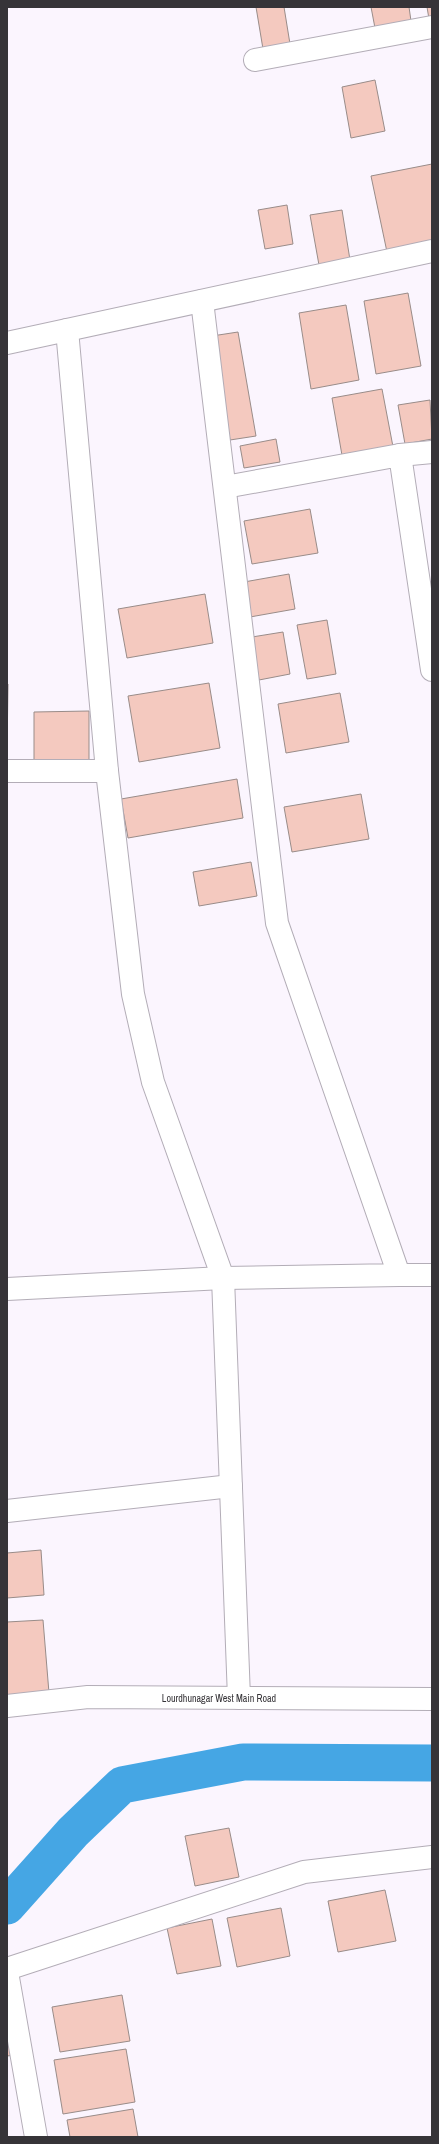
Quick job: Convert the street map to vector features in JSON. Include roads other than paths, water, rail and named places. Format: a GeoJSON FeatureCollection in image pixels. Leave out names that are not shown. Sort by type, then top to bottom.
{"type":"FeatureCollection","features":[{"type":"Feature","properties":{"kind":"street"},"geometry":{"type":"LineString","coordinates":[[255,60],[432,27]]}},
{"type":"Feature","properties":{"kind":"street"},"geometry":{"type":"LineString","coordinates":[[7,343],[432,251]]}},
{"type":"Feature","properties":{"kind":"street"},"geometry":{"type":"LineString","coordinates":[[202,301],[277,922],[399,1275]]}},
{"type":"Feature","properties":{"kind":"street"},"geometry":{"type":"LineString","coordinates":[[67,330],[107,770],[133,994],[152,1082],[223,1278],[239,1698]]}},
{"type":"Feature","properties":{"kind":"street"},"geometry":{"type":"LineString","coordinates":[[225,487],[400,455],[432,452]]}},
{"type":"Feature","properties":{"kind":"street"},"geometry":{"type":"LineString","coordinates":[[400,455],[432,670]]}},
{"type":"Feature","properties":{"kind":"street"},"geometry":{"type":"LineString","coordinates":[[7,771],[107,770]]}},
{"type":"Feature","properties":{"kind":"street"},"geometry":{"type":"LineString","coordinates":[[7,1289],[223,1278],[432,1275]]}},
{"type":"Feature","properties":{"kind":"street"},"geometry":{"type":"LineString","coordinates":[[7,1511],[231,1486]]}},
{"type":"Feature","properties":{"kind":"street","name":"Lourdhunagar West Main Road"},"geometry":{"type":"LineString","coordinates":[[7,1706],[88,1697],[432,1698]]}},
{"type":"Feature","properties":{"kind":"street"},"geometry":{"type":"LineString","coordinates":[[36,2137],[7,1970],[304,1872],[432,1857]]}},
{"type":"Feature","properties":{"kind":"waterway"},"geometry":{"type":"LineString","coordinates":[[7,1906],[73,1832],[122,1785],[243,1762],[432,1763]]}}]}
